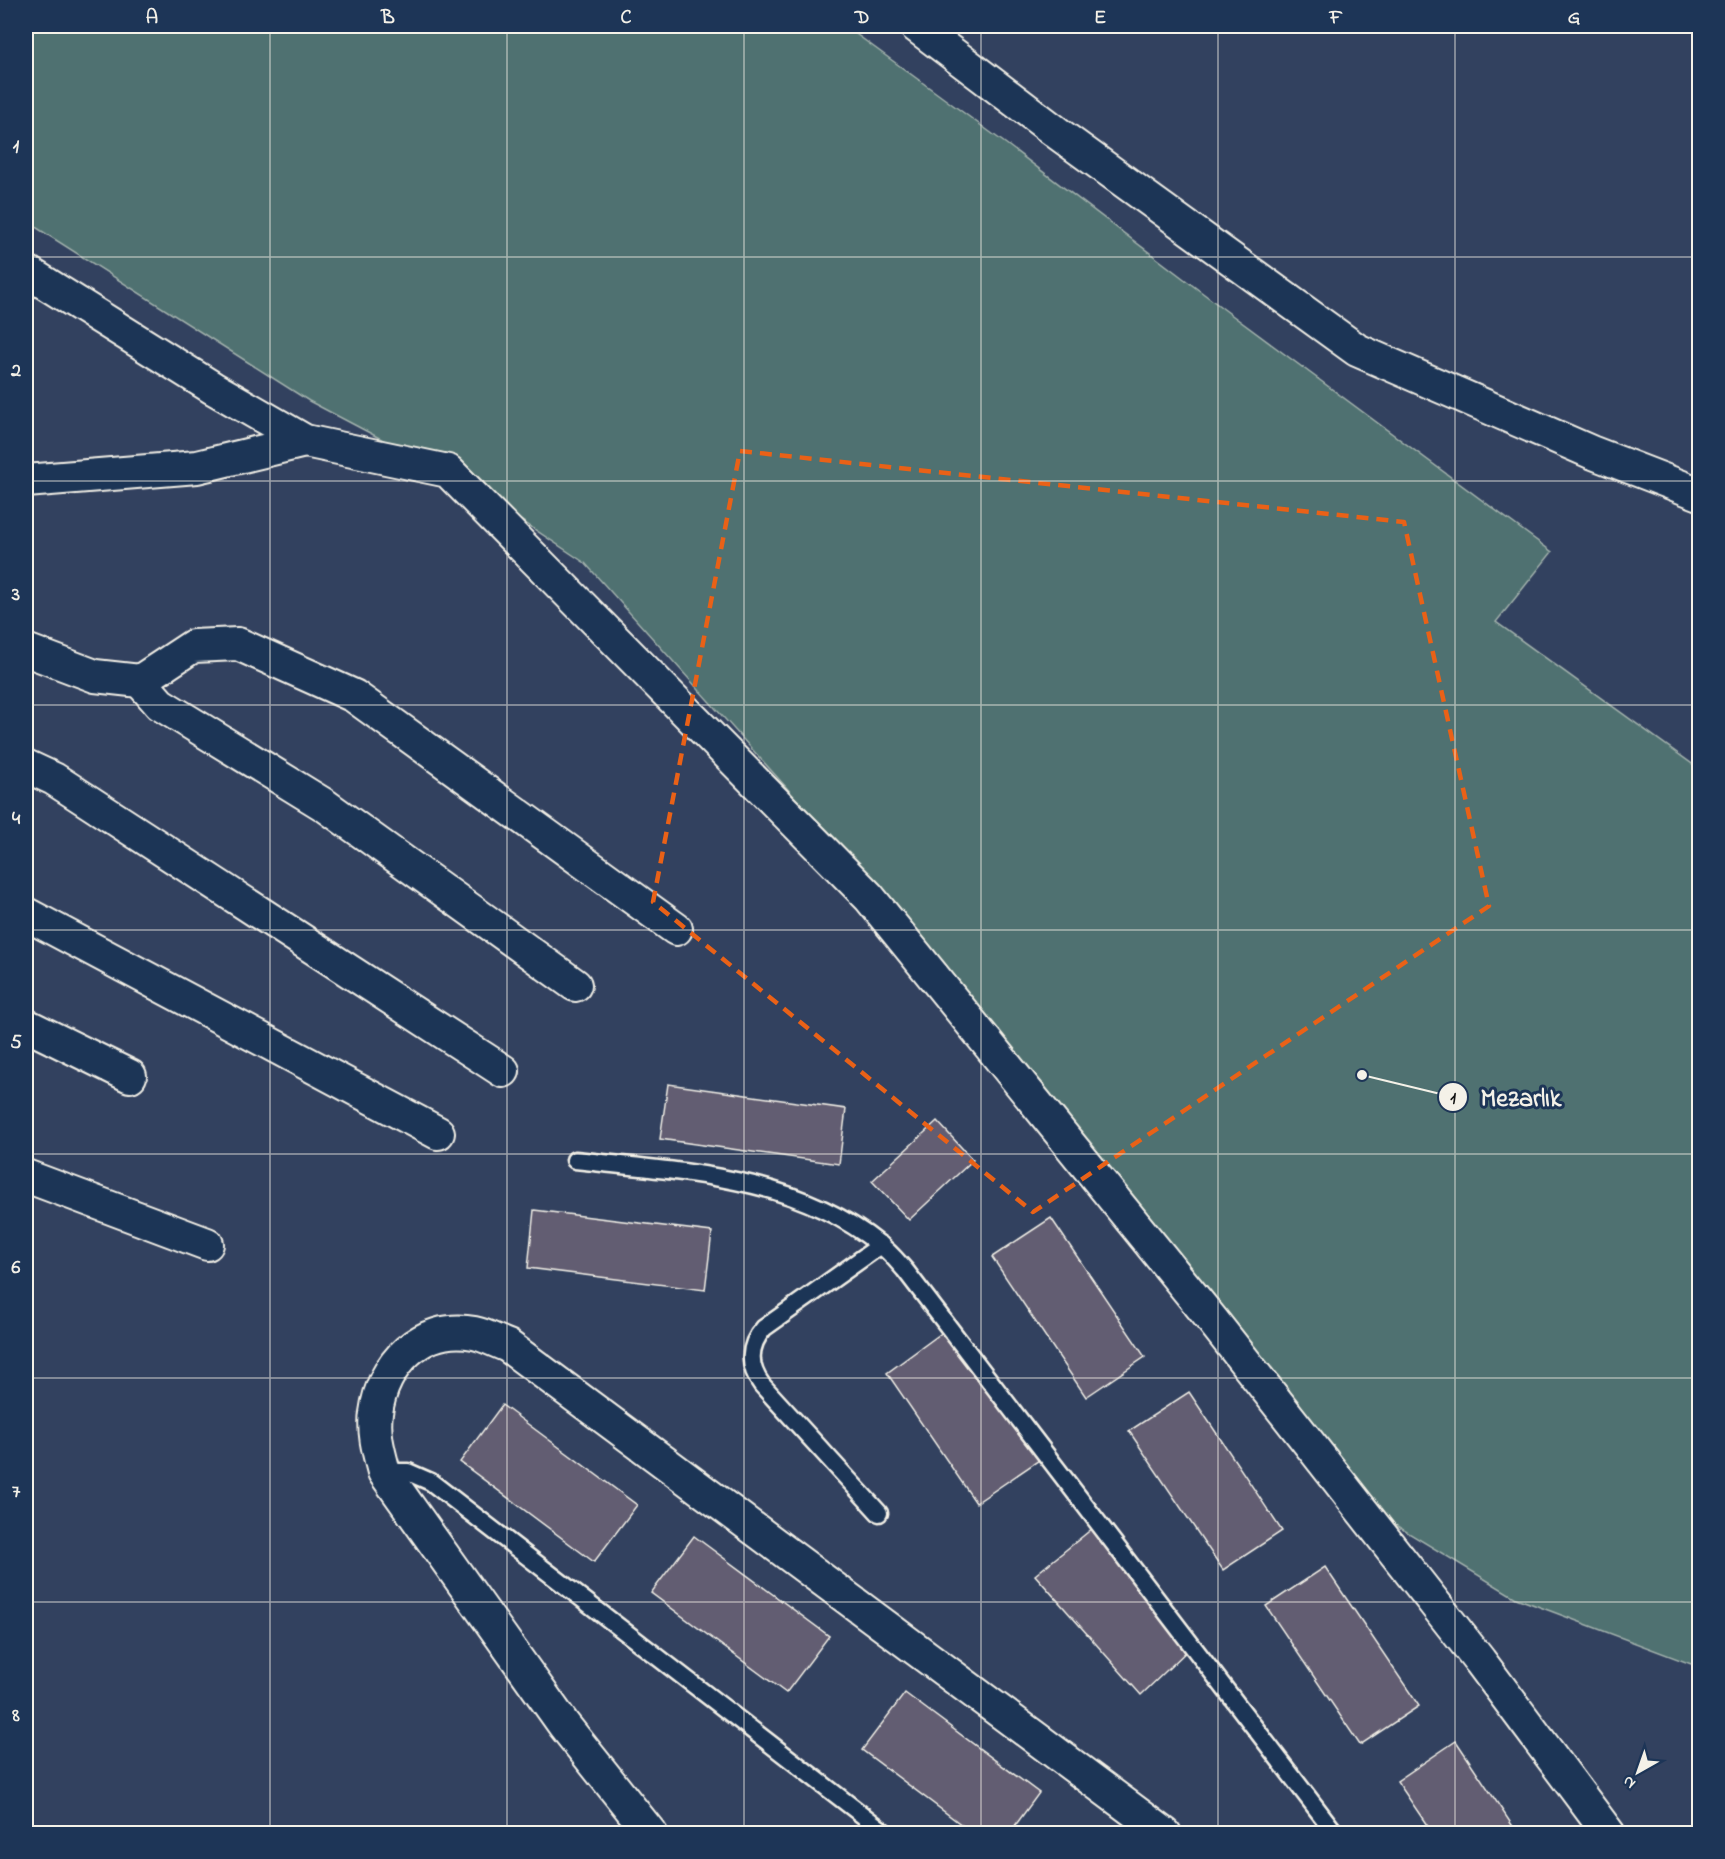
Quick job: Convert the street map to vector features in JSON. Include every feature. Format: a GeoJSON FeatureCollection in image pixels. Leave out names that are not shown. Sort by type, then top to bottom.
{"type":"FeatureCollection","features":[{"type":"Feature","properties":{"kind":"street"},"geometry":{"type":"LineString","coordinates":[[916,26],[1060,135],[1357,350],[1590,452],[1700,494]]}},
{"type":"Feature","properties":{"kind":"street"},"geometry":{"type":"LineString","coordinates":[[26,271],[213,388],[304,441],[448,471],[869,897],[1213,1320],[1480,1661],[1609,1833]]}},
{"type":"Feature","properties":{"kind":"street"},"geometry":{"type":"LineString","coordinates":[[26,481],[197,467],[304,441]]}},
{"type":"Feature","properties":{"kind":"street"},"geometry":{"type":"LineString","coordinates":[[26,650],[95,676],[140,681],[193,646],[238,644],[354,696],[676,929]]}},
{"type":"Feature","properties":{"kind":"street"},"geometry":{"type":"LineString","coordinates":[[140,681],[160,704],[326,807],[575,985]]}},
{"type":"Feature","properties":{"kind":"street"},"geometry":{"type":"LineString","coordinates":[[26,766],[54,780],[503,1071]]}},
{"type":"Feature","properties":{"kind":"street"},"geometry":{"type":"LineString","coordinates":[[26,914],[438,1132]]}},
{"type":"Feature","properties":{"kind":"street"},"geometry":{"type":"LineString","coordinates":[[26,1025],[130,1076]]}},
{"type":"Feature","properties":{"kind":"street"},"geometry":{"type":"LineString","coordinates":[[26,1176],[207,1244]]}},
{"type":"Feature","properties":{"kind":"street"},"geometry":{"type":"LineString","coordinates":[[651,1833],[564,1725],[384,1472],[376,1440],[375,1414],[383,1381],[400,1356],[423,1340],[446,1333],[474,1333],[508,1346],[1165,1833]]}},
{"type":"Feature","properties":{"kind":"lane"},"geometry":{"type":"LineString","coordinates":[[575,1160],[701,1174],[744,1182],[786,1194],[823,1209],[880,1245],[905,1270],[1336,1833]]}},
{"type":"Feature","properties":{"kind":"lane"},"geometry":{"type":"LineString","coordinates":[[879,1513],[762,1385],[751,1366],[751,1355],[757,1336],[764,1328],[880,1245]]}},
{"type":"Feature","properties":{"kind":"lane"},"geometry":{"type":"LineString","coordinates":[[384,1472],[408,1472],[431,1482],[887,1833]]}},
{"type":"Feature","properties":{"kind":"highlighted area"},"geometry":{"type":"Polygon","coordinates":[[[740,451],[1404,522],[1489,906],[1033,1212],[653,902],[740,451]]]}},
{"type":"Feature","properties":{"kind":"green space"},"geometry":{"type":"Polygon","coordinates":[[[62,26],[845,26],[1552,552],[1496,622],[1699,769],[1699,1667],[1516,1598],[1392,1523],[1263,1362],[786,787],[585,563],[465,483],[309,401],[26,221],[26,30],[62,26]]]}},
{"type":"Feature","properties":{"kind":"building"},"geometry":{"type":"Polygon","coordinates":[[[668,1084],[846,1109],[839,1164],[660,1139],[668,1084]]]}},
{"type":"Feature","properties":{"kind":"building"},"geometry":{"type":"Polygon","coordinates":[[[937,1121],[973,1160],[909,1220],[872,1181],[937,1121]]]}},
{"type":"Feature","properties":{"kind":"building"},"geometry":{"type":"Polygon","coordinates":[[[534,1210],[712,1232],[705,1290],[528,1268],[534,1210]]]}},
{"type":"Feature","properties":{"kind":"building"},"geometry":{"type":"Polygon","coordinates":[[[1051,1218],[1145,1357],[1086,1397],[992,1257],[1051,1218]]]}},
{"type":"Feature","properties":{"kind":"building"},"geometry":{"type":"Polygon","coordinates":[[[947,1329],[1042,1458],[976,1503],[887,1373],[947,1329]]]}},
{"type":"Feature","properties":{"kind":"building"},"geometry":{"type":"Polygon","coordinates":[[[1189,1392],[1282,1531],[1223,1570],[1129,1431],[1189,1392]]]}},
{"type":"Feature","properties":{"kind":"building"},"geometry":{"type":"Polygon","coordinates":[[[502,1405],[637,1505],[594,1562],[460,1462],[502,1405]]]}},
{"type":"Feature","properties":{"kind":"building"},"geometry":{"type":"Polygon","coordinates":[[[1093,1528],[1190,1648],[1141,1695],[1035,1575],[1093,1528]]]}},
{"type":"Feature","properties":{"kind":"building"},"geometry":{"type":"Polygon","coordinates":[[[694,1536],[829,1636],[786,1693],[651,1593],[694,1536]]]}},
{"type":"Feature","properties":{"kind":"building"},"geometry":{"type":"Polygon","coordinates":[[[1325,1567],[1419,1706],[1360,1745],[1266,1606],[1325,1567]]]}},
{"type":"Feature","properties":{"kind":"building"},"geometry":{"type":"Polygon","coordinates":[[[905,1693],[1039,1793],[1009,1834],[974,1834],[862,1750],[905,1693]]]}},
{"type":"Feature","properties":{"kind":"building"},"geometry":{"type":"Polygon","coordinates":[[[1456,1741],[1518,1834],[1433,1834],[1397,1781],[1456,1741]]]}},
{"type":"Feature","properties":{"kind":"place","name":"Mezarlık"},"geometry":{"type":"Point","coordinates":[1362,1075]}}]}
